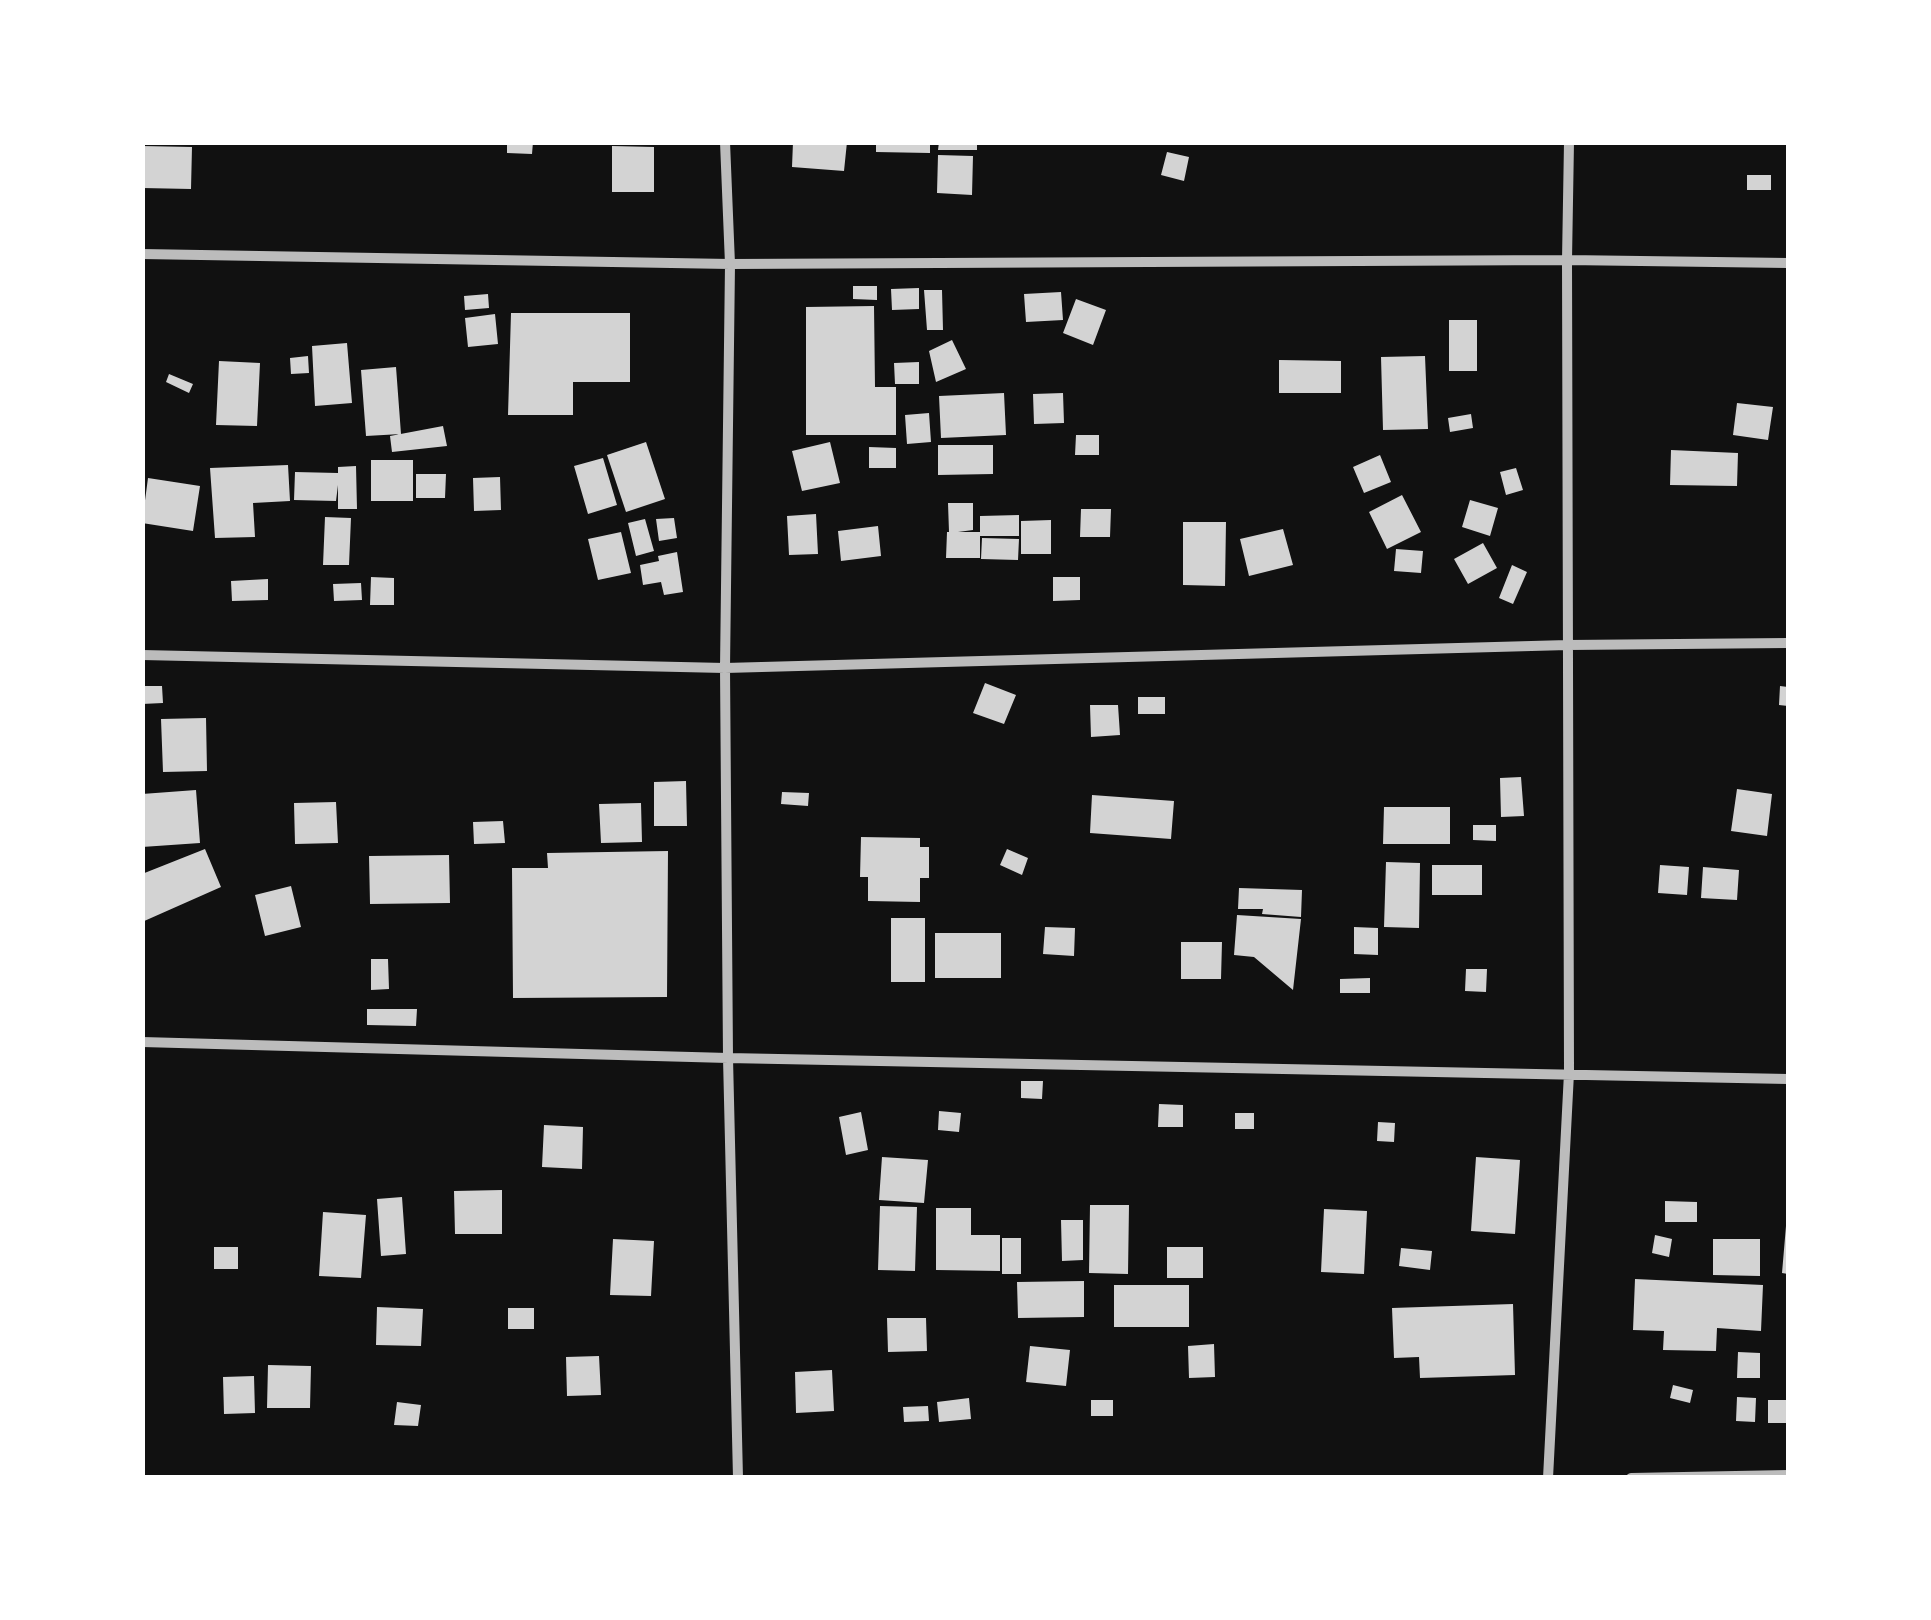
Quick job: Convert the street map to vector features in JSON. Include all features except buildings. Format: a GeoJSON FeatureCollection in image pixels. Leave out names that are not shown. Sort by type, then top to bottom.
{"type":"FeatureCollection","features":[{"type":"Feature","properties":{"kind":"street"},"geometry":{"type":"LineString","coordinates":[[726,142],[730,264],[728,1058],[738,1478]]}},
{"type":"Feature","properties":{"kind":"street"},"geometry":{"type":"LineString","coordinates":[[1548,1478],[1569,1073],[1569,142]]}},
{"type":"Feature","properties":{"kind":"street"},"geometry":{"type":"LineString","coordinates":[[142,254],[730,264],[1568,260],[1788,263]]}},
{"type":"Feature","properties":{"kind":"street"},"geometry":{"type":"LineString","coordinates":[[142,655],[726,668],[1568,645],[1788,644]]}},
{"type":"Feature","properties":{"kind":"street"},"geometry":{"type":"LineString","coordinates":[[142,1042],[728,1058],[1788,1078]]}},
{"type":"Feature","properties":{"kind":"street"},"geometry":{"type":"LineString","coordinates":[[1631,1478],[1788,1475]]}}]}
